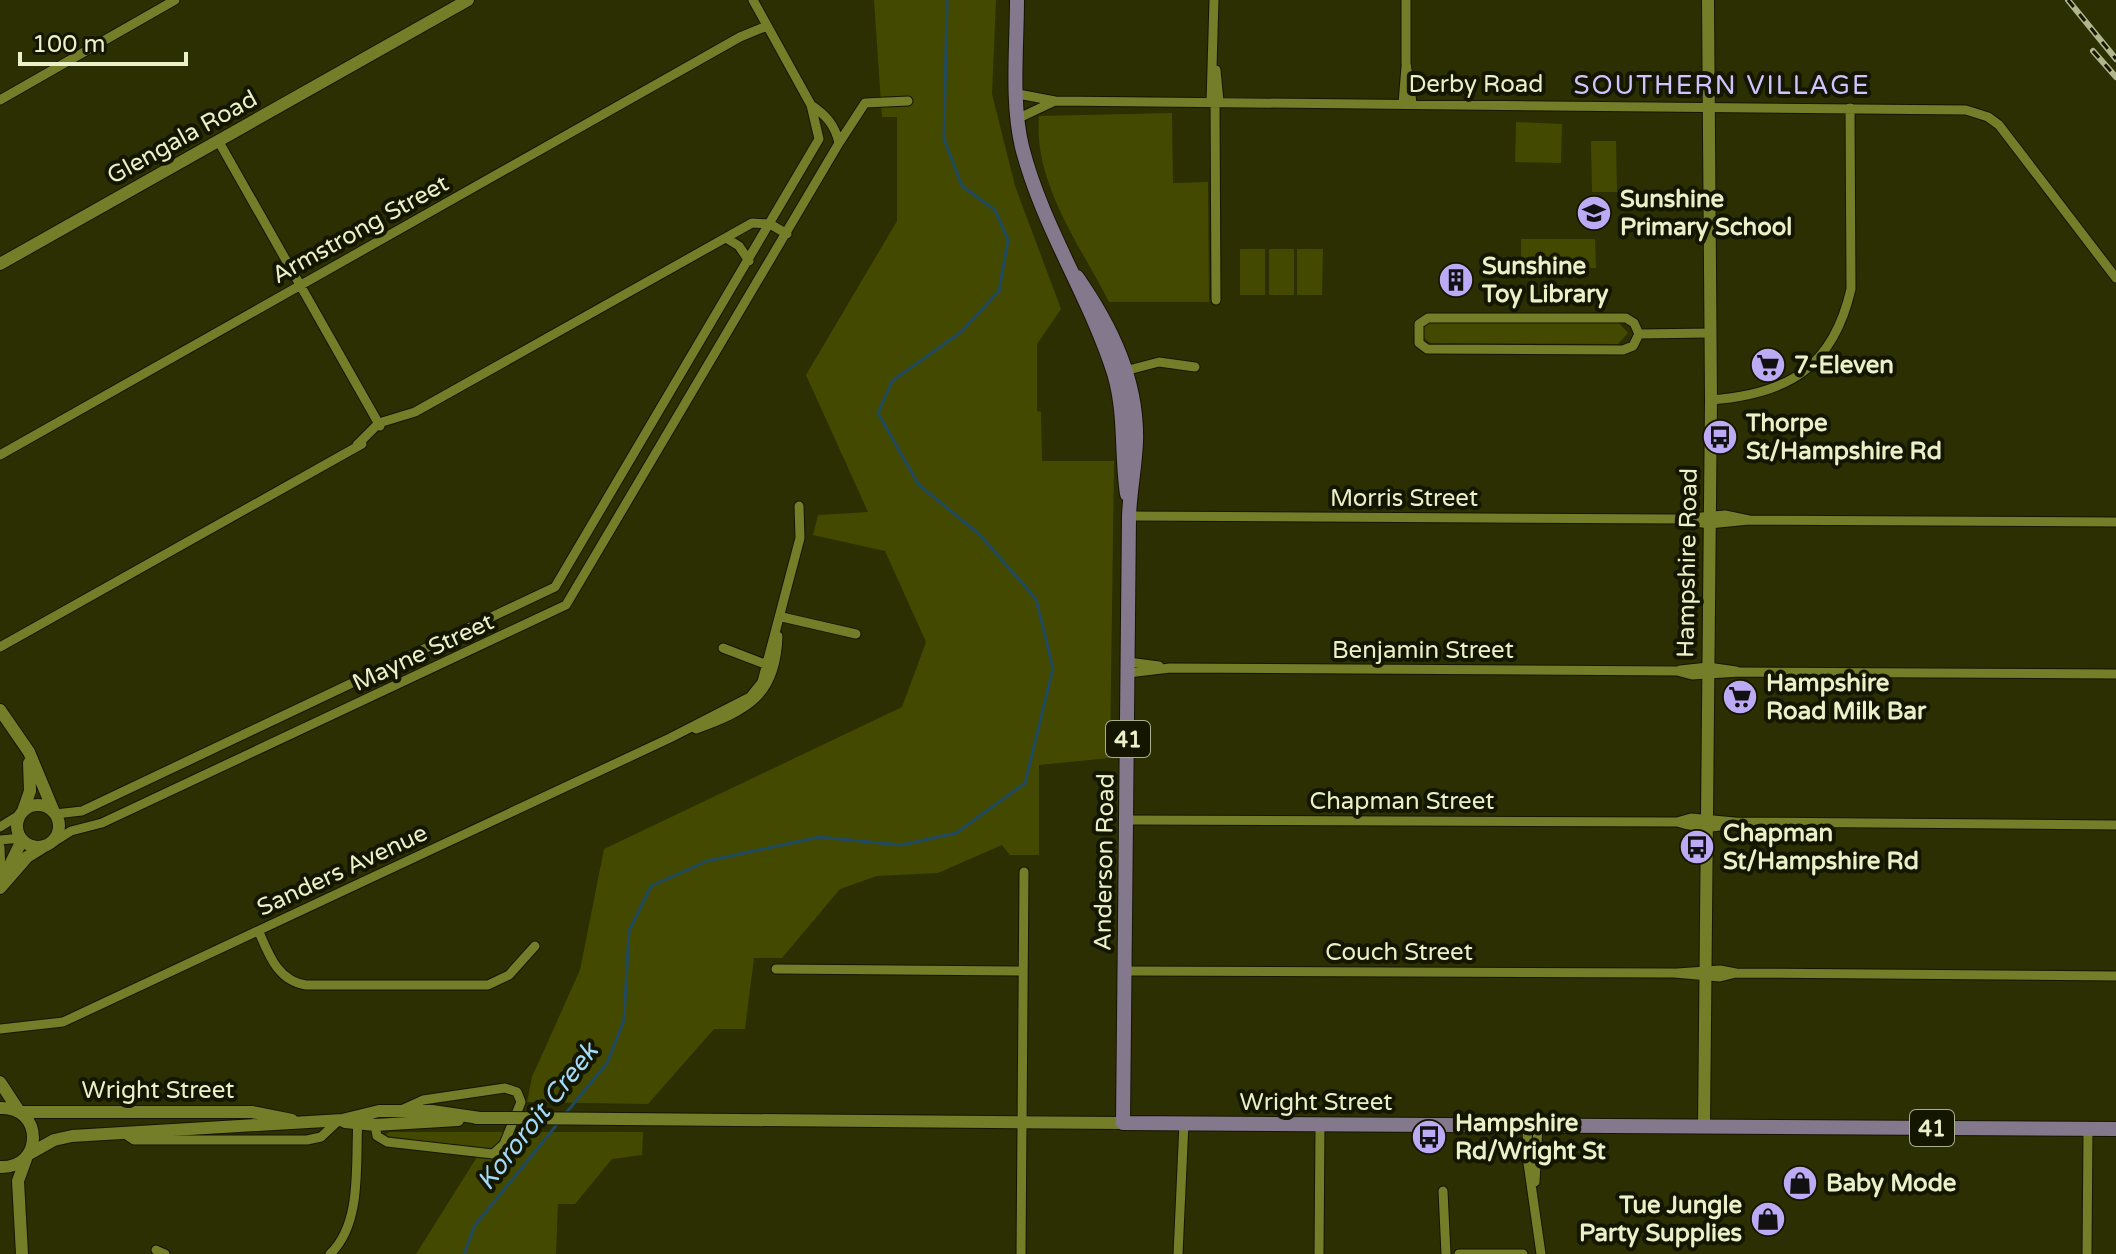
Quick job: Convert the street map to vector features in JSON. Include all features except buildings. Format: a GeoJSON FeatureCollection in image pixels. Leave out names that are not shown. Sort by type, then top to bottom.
{"type":"FeatureCollection","features":[{"type":"Feature","properties":{"kind":"main road","name":"Anderson Road"},"geometry":{"type":"LineString","coordinates":[[1017,0],[1019,118],[1031,178],[1120,372],[1137,438],[1129,511],[1123,1123]]}},
{"type":"Feature","properties":{"kind":"main road","name":"Wright Street"},"geometry":{"type":"LineString","coordinates":[[1123,1123],[2116,1129]]}},
{"type":"Feature","properties":{"kind":"street"},"geometry":{"type":"LineString","coordinates":[[0,100],[175,0]]}},
{"type":"Feature","properties":{"kind":"street","name":"Glengala Road"},"geometry":{"type":"LineString","coordinates":[[0,264],[468,0]]}},
{"type":"Feature","properties":{"kind":"street"},"geometry":{"type":"LineString","coordinates":[[753,0],[811,105],[824,114],[836,131],[839,143]]}},
{"type":"Feature","properties":{"kind":"street"},"geometry":{"type":"LineString","coordinates":[[1214,0],[1216,300]]}},
{"type":"Feature","properties":{"kind":"street"},"geometry":{"type":"LineString","coordinates":[[1406,0],[1407,103]]}},
{"type":"Feature","properties":{"kind":"street","name":"Hampshire Road"},"geometry":{"type":"LineString","coordinates":[[1704,1127],[1711,400],[1708,0]]}},
{"type":"Feature","properties":{"kind":"street","name":"Armstrong Street"},"geometry":{"type":"LineString","coordinates":[[0,455],[765,22]]}},
{"type":"Feature","properties":{"kind":"street","name":"Derby Road"},"geometry":{"type":"LineString","coordinates":[[1018,94],[1055,101],[1944,109],[1979,113],[1999,125],[2116,278]]}},
{"type":"Feature","properties":{"kind":"street","name":"Mayne Street"},"geometry":{"type":"LineString","coordinates":[[47,845],[71,831],[102,823],[566,605],[865,103],[908,101]]}},
{"type":"Feature","properties":{"kind":"street","name":"Derby Road"},"geometry":{"type":"LineString","coordinates":[[1019,118],[1055,101]]}},
{"type":"Feature","properties":{"kind":"street","name":"Mayne Street"},"geometry":{"type":"LineString","coordinates":[[55,813],[82,811],[544,595],[564,573],[804,168],[819,139],[811,105]]}},
{"type":"Feature","properties":{"kind":"street"},"geometry":{"type":"LineString","coordinates":[[1711,400],[1747,396],[1787,382],[1813,365],[1835,337],[1851,289],[1850,108]]}},
{"type":"Feature","properties":{"kind":"street"},"geometry":{"type":"LineString","coordinates":[[219,142],[380,426]]}},
{"type":"Feature","properties":{"kind":"street"},"geometry":{"type":"LineString","coordinates":[[804,168],[820,177]]}},
{"type":"Feature","properties":{"kind":"street"},"geometry":{"type":"LineString","coordinates":[[2,646],[371,439],[380,426],[398,424],[752,223],[770,224],[787,234]]}},
{"type":"Feature","properties":{"kind":"street"},"geometry":{"type":"LineString","coordinates":[[726,238],[739,246],[749,261]]}},
{"type":"Feature","properties":{"kind":"street"},"geometry":{"type":"LineString","coordinates":[[1428,318],[1626,318],[1634,323],[1639,334],[1633,346],[1623,350],[1427,349],[1419,343],[1419,324],[1428,318]]}},
{"type":"Feature","properties":{"kind":"street"},"geometry":{"type":"LineString","coordinates":[[1639,334],[1709,333]]}},
{"type":"Feature","properties":{"kind":"street"},"geometry":{"type":"LineString","coordinates":[[687,362],[704,374]]}},
{"type":"Feature","properties":{"kind":"street"},"geometry":{"type":"LineString","coordinates":[[1120,372],[1159,362],[1195,367]]}},
{"type":"Feature","properties":{"kind":"street","name":"Sanders Avenue"},"geometry":{"type":"LineString","coordinates":[[0,1026],[63,1022],[670,738],[756,701],[770,682],[770,666],[800,538],[799,506]]}},
{"type":"Feature","properties":{"kind":"street","name":"Morris Street"},"geometry":{"type":"LineString","coordinates":[[1129,511],[1710,520],[2116,522]]}},
{"type":"Feature","properties":{"kind":"street"},"geometry":{"type":"LineString","coordinates":[[782,617],[856,634]]}},
{"type":"Feature","properties":{"kind":"street"},"geometry":{"type":"LineString","coordinates":[[723,648],[770,666]]}},
{"type":"Feature","properties":{"kind":"street","name":"Benjamin Street"},"geometry":{"type":"LineString","coordinates":[[1128,668],[2116,674]]}},
{"type":"Feature","properties":{"kind":"street"},"geometry":{"type":"LineString","coordinates":[[0,710],[29,752],[60,827],[47,845],[27,857],[0,886]]}},
{"type":"Feature","properties":{"kind":"street"},"geometry":{"type":"LineString","coordinates":[[0,886],[21,839],[17,826],[30,791],[29,752]]}},
{"type":"Feature","properties":{"kind":"street"},"geometry":{"type":"LineString","coordinates":[[0,827],[38,805],[55,813]]}},
{"type":"Feature","properties":{"kind":"street","name":"Chapman Street"},"geometry":{"type":"LineString","coordinates":[[1126,820],[2116,825]]}},
{"type":"Feature","properties":{"kind":"street"},"geometry":{"type":"LineString","coordinates":[[0,840],[21,839],[33,847],[47,845]]}},
{"type":"Feature","properties":{"kind":"street"},"geometry":{"type":"LineString","coordinates":[[0,847],[3,862],[0,886]]}},
{"type":"Feature","properties":{"kind":"street"},"geometry":{"type":"LineString","coordinates":[[1021,1254],[1024,872]]}},
{"type":"Feature","properties":{"kind":"street"},"geometry":{"type":"LineString","coordinates":[[259,932],[279,971],[292,981],[306,985],[488,985],[509,975],[535,946]]}},
{"type":"Feature","properties":{"kind":"street"},"geometry":{"type":"LineString","coordinates":[[776,969],[1023,971]]}},
{"type":"Feature","properties":{"kind":"street","name":"Couch Street"},"geometry":{"type":"LineString","coordinates":[[1125,971],[2116,976]]}},
{"type":"Feature","properties":{"kind":"street"},"geometry":{"type":"LineString","coordinates":[[0,1082],[33,1129],[34,1142],[18,1181],[22,1254]]}},
{"type":"Feature","properties":{"kind":"street","name":"Wright Street"},"geometry":{"type":"LineString","coordinates":[[358,1121],[398,1111],[423,1100],[507,1087],[517,1092],[521,1102],[504,1144],[493,1154],[387,1142],[377,1136],[375,1125]]}},
{"type":"Feature","properties":{"kind":"street","name":"Wright Street"},"geometry":{"type":"LineString","coordinates":[[0,1108],[20,1112],[252,1112],[295,1121]]}},
{"type":"Feature","properties":{"kind":"street"},"geometry":{"type":"LineString","coordinates":[[375,1125],[398,1111]]}},
{"type":"Feature","properties":{"kind":"street","name":"Wright Street"},"geometry":{"type":"LineString","coordinates":[[398,1111],[480,1118]]}},
{"type":"Feature","properties":{"kind":"street","name":"Wright Street"},"geometry":{"type":"LineString","coordinates":[[0,1167],[14,1165],[61,1137],[251,1127],[295,1121],[341,1120],[375,1125],[480,1118],[1123,1123]]}},
{"type":"Feature","properties":{"kind":"street"},"geometry":{"type":"LineString","coordinates":[[341,1120],[354,1151]]}},
{"type":"Feature","properties":{"kind":"street","name":"Wright Street"},"geometry":{"type":"LineString","coordinates":[[122,1132],[133,1140],[307,1140],[321,1137],[341,1120]]}},
{"type":"Feature","properties":{"kind":"street"},"geometry":{"type":"LineString","coordinates":[[330,1254],[343,1238],[353,1205],[358,1121]]}},
{"type":"Feature","properties":{"kind":"street"},"geometry":{"type":"LineString","coordinates":[[1178,1254],[1184,1123]]}},
{"type":"Feature","properties":{"kind":"street"},"geometry":{"type":"LineString","coordinates":[[1319,1254],[1320,1125]]}},
{"type":"Feature","properties":{"kind":"street"},"geometry":{"type":"LineString","coordinates":[[1443,1191],[1444,1253],[1541,1251],[1534,1190],[1532,1126]]}},
{"type":"Feature","properties":{"kind":"street"},"geometry":{"type":"LineString","coordinates":[[2087,1254],[2088,1129]]}},
{"type":"Feature","properties":{"kind":"street"},"geometry":{"type":"LineString","coordinates":[[1459,1254],[1473,1252]]}},
{"type":"Feature","properties":{"kind":"green space"},"geometry":{"type":"Polygon","coordinates":[[[874,0],[996,0],[992,94],[1015,186],[1061,309],[1037,344],[1037,411],[1041,412],[1042,461],[1114,461],[1110,758],[1039,765],[1039,855],[1010,855],[1002,845],[938,873],[877,876],[840,889],[782,958],[754,958],[745,1029],[714,1029],[648,1104],[527,1102],[532,1077],[580,970],[604,849],[902,707],[926,642],[885,551],[813,535],[818,515],[868,512],[806,375],[897,221],[897,117],[882,117],[874,0]]]}},
{"type":"Feature","properties":{"kind":"green space"},"geometry":{"type":"Polygon","coordinates":[[[1172,113],[1173,183],[1208,182],[1209,302],[1109,302],[1051,189],[1039,141],[1039,116],[1172,113]]]}},
{"type":"Feature","properties":{"kind":"green space"},"geometry":{"type":"Polygon","coordinates":[[[1516,122],[1562,124],[1561,163],[1515,162],[1516,122]]]}},
{"type":"Feature","properties":{"kind":"green space"},"geometry":{"type":"Polygon","coordinates":[[[1591,141],[1616,141],[1617,192],[1592,192],[1591,141]]]}},
{"type":"Feature","properties":{"kind":"green space"},"geometry":{"type":"Polygon","coordinates":[[[1521,239],[1595,239],[1596,268],[1521,268],[1521,239]]]}},
{"type":"Feature","properties":{"kind":"green space"},"geometry":{"type":"Polygon","coordinates":[[[1240,249],[1265,249],[1265,295],[1240,295],[1240,249]]]}},
{"type":"Feature","properties":{"kind":"green space"},"geometry":{"type":"Polygon","coordinates":[[[1269,249],[1294,249],[1294,295],[1269,295],[1269,249]]]}},
{"type":"Feature","properties":{"kind":"green space"},"geometry":{"type":"Polygon","coordinates":[[[1297,249],[1323,249],[1322,295],[1297,295],[1297,249]]]}},
{"type":"Feature","properties":{"kind":"green space"},"geometry":{"type":"Polygon","coordinates":[[[1431,322],[1618,322],[1628,333],[1618,344],[1430,343],[1422,336],[1424,325],[1431,322]]]}},
{"type":"Feature","properties":{"kind":"green space"},"geometry":{"type":"Polygon","coordinates":[[[389,1132],[643,1132],[642,1155],[612,1159],[575,1204],[558,1204],[556,1254],[416,1254],[482,1149],[385,1136],[389,1132]]]}},
{"type":"Feature","properties":{"kind":"waterway","name":"Kororoit Creek"},"geometry":{"type":"LineString","coordinates":[[566,1113],[607,1063],[624,1020],[629,931],[651,886],[707,861],[819,837],[901,845],[956,833],[1025,783],[1053,668],[1036,599],[980,535],[918,484],[878,413],[892,381],[961,332],[999,291],[1008,240],[995,210],[962,186],[944,139],[947,0]]}},
{"type":"Feature","properties":{"kind":"waterway","name":"Kororoit Creek"},"geometry":{"type":"LineString","coordinates":[[464,1254],[475,1225],[559,1122]]}},
{"type":"Feature","properties":{"kind":"railway"},"geometry":{"type":"LineString","coordinates":[[2068,0],[2116,59]]}},
{"type":"Feature","properties":{"kind":"railway"},"geometry":{"type":"LineString","coordinates":[[2093,51],[2116,77]]}},
{"type":"Feature","properties":{"kind":"place","name":"Sunshine Primary School"},"geometry":{"type":"Point","coordinates":[1594,213]}},
{"type":"Feature","properties":{"kind":"place","name":"Sunshine Toy Library"},"geometry":{"type":"Point","coordinates":[1456,280]}},
{"type":"Feature","properties":{"kind":"place","name":"7-Eleven"},"geometry":{"type":"Point","coordinates":[1768,365]}},
{"type":"Feature","properties":{"kind":"place","name":"Thorpe St/Hampshire Rd"},"geometry":{"type":"Point","coordinates":[1720,437]}},
{"type":"Feature","properties":{"kind":"place","name":"Hampshire Road Milk Bar"},"geometry":{"type":"Point","coordinates":[1740,697]}},
{"type":"Feature","properties":{"kind":"place","name":"Chapman St/Hampshire Rd"},"geometry":{"type":"Point","coordinates":[1697,847]}},
{"type":"Feature","properties":{"kind":"place","name":"Hampshire Rd/Wright St"},"geometry":{"type":"Point","coordinates":[1429,1137]}},
{"type":"Feature","properties":{"kind":"place","name":"Baby Mode"},"geometry":{"type":"Point","coordinates":[1800,1183]}},
{"type":"Feature","properties":{"kind":"place","name":"Tue Jungle Party Supplies"},"geometry":{"type":"Point","coordinates":[1768,1219]}},
{"type":"Feature","properties":{"kind":"district","name":"SOUTHERN VILLAGE"},"geometry":{"type":"Point","coordinates":[1722,85]}}]}
